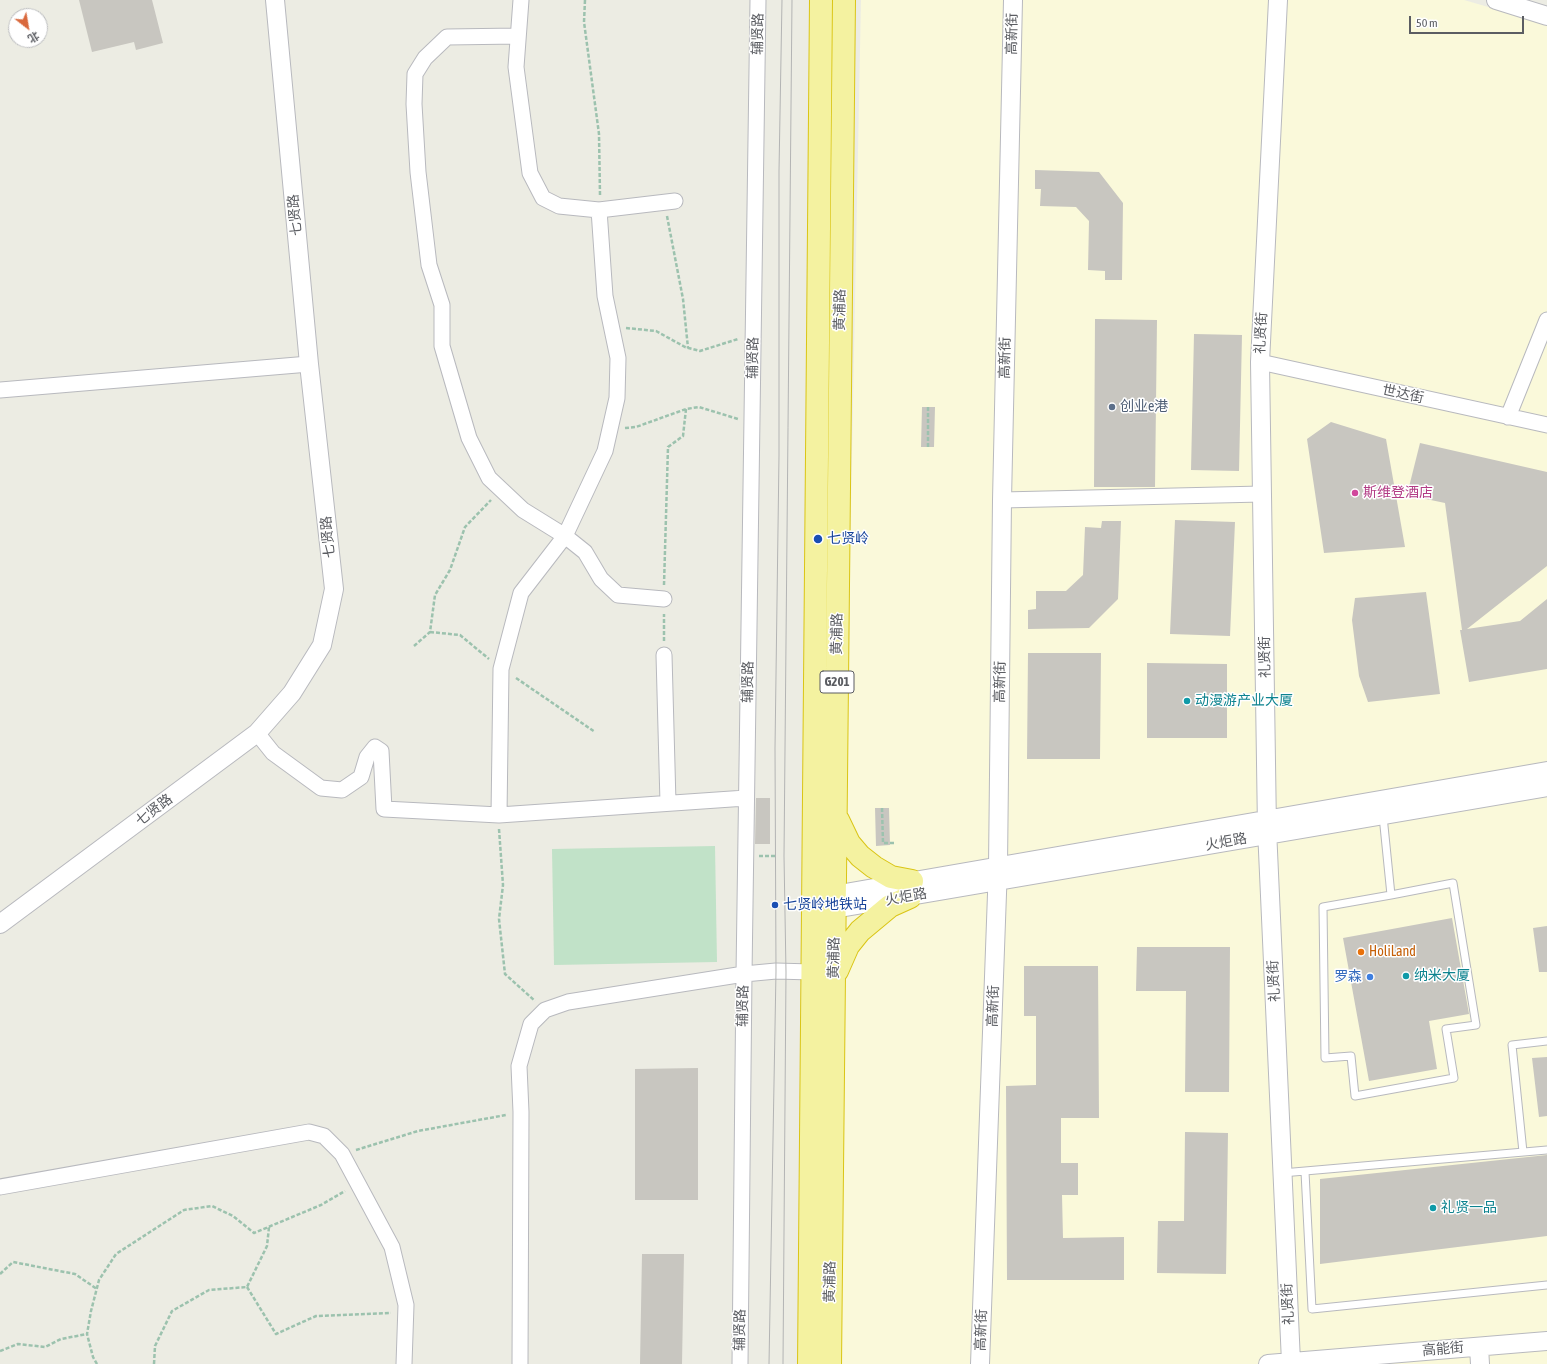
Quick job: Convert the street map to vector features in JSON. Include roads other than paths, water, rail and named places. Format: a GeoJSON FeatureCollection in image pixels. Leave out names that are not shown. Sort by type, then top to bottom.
{"type":"FeatureCollection","features":[{"type":"Feature","properties":{"kind":"highway","name":"黄浦路"},"geometry":{"type":"LineString","coordinates":[[809,1364],[821,0]]}},
{"type":"Feature","properties":{"kind":"highway","name":"黄浦路"},"geometry":{"type":"LineString","coordinates":[[830,1364],[844,0]]}},
{"type":"Feature","properties":{"kind":"highway"},"geometry":{"type":"LineString","coordinates":[[834,980],[848,946],[860,931],[911,889],[874,867],[860,856],[849,843],[835,813]]}},
{"type":"Feature","properties":{"kind":"street","name":"七贤路"},"geometry":{"type":"LineString","coordinates":[[0,924],[257,733],[292,693],[322,645],[334,589],[309,364],[275,0]]}},
{"type":"Feature","properties":{"kind":"street"},"geometry":{"type":"LineString","coordinates":[[521,0],[516,67],[530,173],[544,198],[559,206],[600,210],[670,201]]}},
{"type":"Feature","properties":{"kind":"street","name":"辅贤路"},"geometry":{"type":"LineString","coordinates":[[740,1364],[746,798],[758,0]]}},
{"type":"Feature","properties":{"kind":"street","name":"高新街"},"geometry":{"type":"LineString","coordinates":[[980,1364],[998,874],[1002,500],[1013,0]]}},
{"type":"Feature","properties":{"kind":"street","name":"礼贤街"},"geometry":{"type":"LineString","coordinates":[[1278,0],[1260,362],[1267,827],[1291,1362]]}},
{"type":"Feature","properties":{"kind":"street"},"geometry":{"type":"LineString","coordinates":[[1496,0],[1547,16]]}},
{"type":"Feature","properties":{"kind":"street"},"geometry":{"type":"LineString","coordinates":[[518,36],[447,37],[425,58],[415,74],[414,104],[418,172],[429,265],[442,305],[442,346],[469,438],[489,478],[523,510],[565,536],[585,552],[601,579],[618,595],[664,599]]}},
{"type":"Feature","properties":{"kind":"street"},"geometry":{"type":"LineString","coordinates":[[499,815],[501,669],[521,593],[565,536],[605,451],[617,398],[618,358],[605,296],[600,210]]}},
{"type":"Feature","properties":{"kind":"street"},"geometry":{"type":"LineString","coordinates":[[1508,416],[1547,320]]}},
{"type":"Feature","properties":{"kind":"street","name":"世达街"},"geometry":{"type":"LineString","coordinates":[[1260,362],[1547,425]]}},
{"type":"Feature","properties":{"kind":"street"},"geometry":{"type":"LineString","coordinates":[[0,390],[309,364]]}},
{"type":"Feature","properties":{"kind":"street"},"geometry":{"type":"LineString","coordinates":[[1002,500],[1262,494]]}},
{"type":"Feature","properties":{"kind":"street"},"geometry":{"type":"LineString","coordinates":[[664,655],[668,803]]}},
{"type":"Feature","properties":{"kind":"street"},"geometry":{"type":"LineString","coordinates":[[257,733],[272,753],[321,788],[342,790],[360,777],[367,757],[374,747],[381,751],[384,809],[499,815],[746,798]]}},
{"type":"Feature","properties":{"kind":"street","name":"火炬路"},"geometry":{"type":"LineString","coordinates":[[834,902],[1267,827],[1547,771]]}},
{"type":"Feature","properties":{"kind":"street","name":"火炬路"},"geometry":{"type":"LineString","coordinates":[[1267,827],[1383,815],[1547,787]]}},
{"type":"Feature","properties":{"kind":"street"},"geometry":{"type":"LineString","coordinates":[[813,898],[834,902]]}},
{"type":"Feature","properties":{"kind":"street"},"geometry":{"type":"LineString","coordinates":[[520,1364],[521,1112],[519,1066],[531,1024],[545,1010],[568,1002],[744,974],[776,971],[812,972]]}},
{"type":"Feature","properties":{"kind":"street"},"geometry":{"type":"LineString","coordinates":[[0,1187],[309,1132],[324,1136],[342,1154],[392,1247],[406,1305],[404,1364]]}},
{"type":"Feature","properties":{"kind":"street","name":"高能街"},"geometry":{"type":"LineString","coordinates":[[1268,1364],[1480,1355],[1547,1341]]}},
{"type":"Feature","properties":{"kind":"lane"},"geometry":{"type":"LineString","coordinates":[[1383,815],[1391,895]]}},
{"type":"Feature","properties":{"kind":"lane"},"geometry":{"type":"LineString","coordinates":[[1453,883],[1476,1025],[1446,1029],[1454,1078],[1354,1096],[1351,1056],[1325,1058],[1323,907],[1391,895],[1453,883]]}},
{"type":"Feature","properties":{"kind":"lane"},"geometry":{"type":"LineString","coordinates":[[1523,1152],[1512,1045],[1547,1041]]}},
{"type":"Feature","properties":{"kind":"lane"},"geometry":{"type":"LineString","coordinates":[[1282,1174],[1547,1150]]}},
{"type":"Feature","properties":{"kind":"lane"},"geometry":{"type":"LineString","coordinates":[[1305,1172],[1312,1309],[1547,1285]]}},
{"type":"Feature","properties":{"kind":"tram line"},"geometry":{"type":"LineString","coordinates":[[769,1364],[776,971],[775,748],[779,455],[779,171],[782,0]]}},
{"type":"Feature","properties":{"kind":"tram line"},"geometry":{"type":"LineString","coordinates":[[783,1364],[786,972],[784,856],[792,0]]}},
{"type":"Feature","properties":{"kind":"place","name":"创业e港"},"geometry":{"type":"Point","coordinates":[1112,407]}},
{"type":"Feature","properties":{"kind":"place","name":"斯维登酒店"},"geometry":{"type":"Point","coordinates":[1355,493]}},
{"type":"Feature","properties":{"kind":"place","name":"七贤岭"},"geometry":{"type":"Point","coordinates":[818,539]}},
{"type":"Feature","properties":{"kind":"place","name":"动漫游产业大厦"},"geometry":{"type":"Point","coordinates":[1187,701]}},
{"type":"Feature","properties":{"kind":"place","name":"七贤岭地铁站"},"geometry":{"type":"Point","coordinates":[775,905]}},
{"type":"Feature","properties":{"kind":"place","name":"HoliLand"},"geometry":{"type":"Point","coordinates":[1361,952]}},
{"type":"Feature","properties":{"kind":"place","name":"纳米大厦"},"geometry":{"type":"Point","coordinates":[1406,976]}},
{"type":"Feature","properties":{"kind":"place","name":"罗森"},"geometry":{"type":"Point","coordinates":[1370,977]}},
{"type":"Feature","properties":{"kind":"place","name":"礼贤一品"},"geometry":{"type":"Point","coordinates":[1433,1208]}}]}
